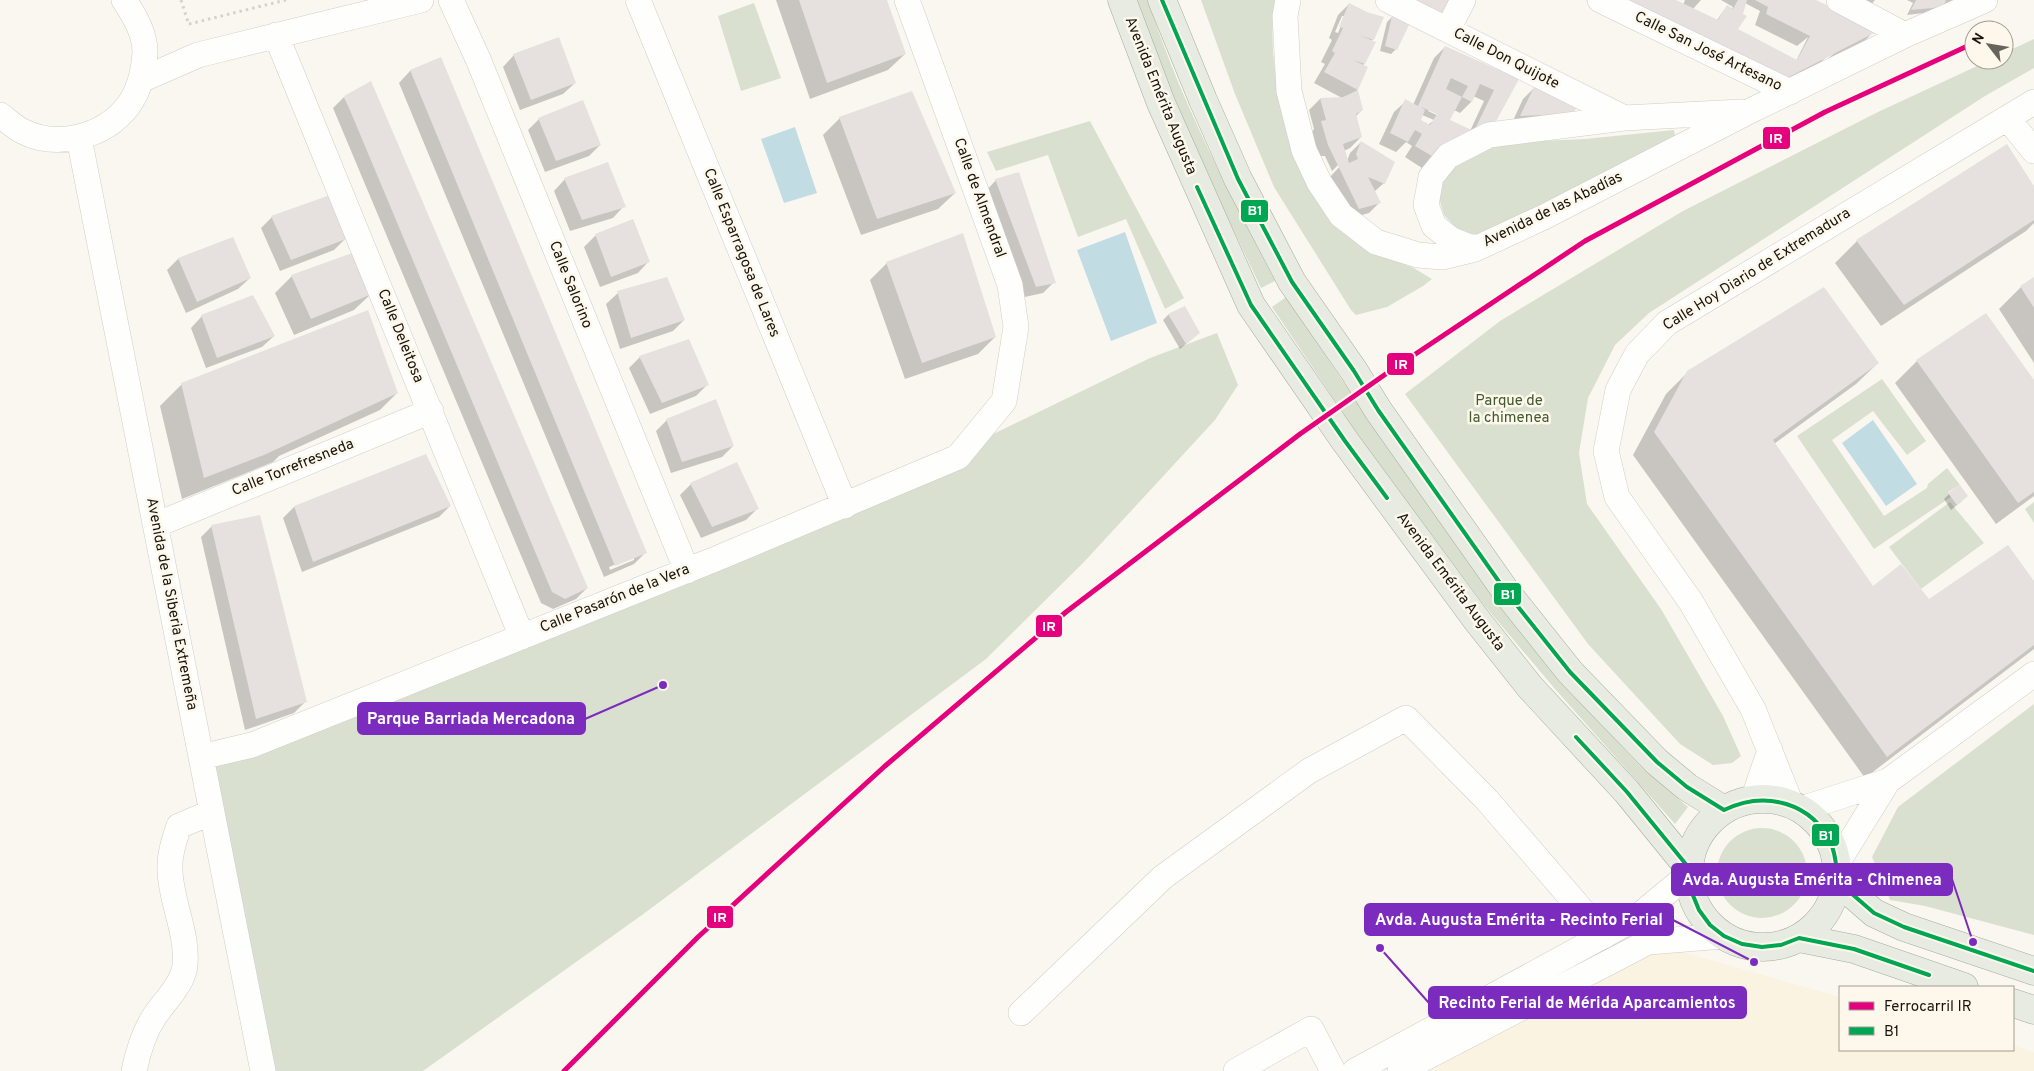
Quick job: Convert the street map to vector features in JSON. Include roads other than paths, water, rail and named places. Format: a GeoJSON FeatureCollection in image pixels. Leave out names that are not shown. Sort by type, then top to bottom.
{"type":"FeatureCollection","features":[{"type":"Feature","properties":{"kind":"main road","name":"Avenida Emérita Augusta"},"geometry":{"type":"LineString","coordinates":[[1122,0],[1161,103],[1251,305],[1345,441],[1476,619],[1530,687],[1627,792],[1689,871]]}},
{"type":"Feature","properties":{"kind":"main road"},"geometry":{"type":"LineString","coordinates":[[1162,0],[1238,179],[1283,265],[1292,282],[1354,371],[1378,410],[1507,593],[1570,672],[1657,762],[1686,787],[1724,810]]}},
{"type":"Feature","properties":{"kind":"main road"},"geometry":{"type":"LineString","coordinates":[[1752,800],[1772,800],[1796,807],[1814,820],[1825,833],[1833,848],[1836,873],[1833,898],[1825,914],[1799,938],[1781,945],[1762,947],[1742,944],[1724,936],[1710,925],[1699,910],[1692,892],[1689,871],[1692,851],[1710,821],[1724,810],[1752,800]]}},
{"type":"Feature","properties":{"kind":"main road"},"geometry":{"type":"LineString","coordinates":[[1836,873],[1874,913],[1904,927],[2034,971]]}},
{"type":"Feature","properties":{"kind":"main road"},"geometry":{"type":"LineString","coordinates":[[1799,938],[1854,949],[1961,986]]}},
{"type":"Feature","properties":{"kind":"main road"},"geometry":{"type":"LineString","coordinates":[[2014,1003],[2034,1010]]}},
{"type":"Feature","properties":{"kind":"street"},"geometry":{"type":"LineString","coordinates":[[0,115],[22,131],[50,140],[80,138],[107,126],[128,106],[141,80],[145,51],[138,22],[124,0]]}},
{"type":"Feature","properties":{"kind":"street"},"geometry":{"type":"LineString","coordinates":[[141,80],[198,54],[421,0]]}},
{"type":"Feature","properties":{"kind":"street","name":"Calle Salorino"},"geometry":{"type":"LineString","coordinates":[[451,0],[478,59],[687,571]]}},
{"type":"Feature","properties":{"kind":"street","name":"Calle Esparragosa de Lares"},"geometry":{"type":"LineString","coordinates":[[638,0],[845,506]]}},
{"type":"Feature","properties":{"kind":"street","name":"Calle de Almendral"},"geometry":{"type":"LineString","coordinates":[[907,0],[1010,285],[1016,327],[1004,401]]}},
{"type":"Feature","properties":{"kind":"street"},"geometry":{"type":"LineString","coordinates":[[1288,0],[1286,16],[1288,91],[1304,150],[1319,182],[1341,215],[1376,242],[1418,255],[1442,257],[1475,249]]}},
{"type":"Feature","properties":{"kind":"street","name":"Calle Don Quijote"},"geometry":{"type":"LineString","coordinates":[[1403,0],[1448,29],[1624,118]]}},
{"type":"Feature","properties":{"kind":"street"},"geometry":{"type":"LineString","coordinates":[[1448,29],[1463,0]]}},
{"type":"Feature","properties":{"kind":"street","name":"Calle San José Artesano"},"geometry":{"type":"LineString","coordinates":[[1600,0],[1790,92]]}},
{"type":"Feature","properties":{"kind":"street"},"geometry":{"type":"LineString","coordinates":[[1839,0],[1905,35]]}},
{"type":"Feature","properties":{"kind":"street","name":"Avenida de las Abadías"},"geometry":{"type":"LineString","coordinates":[[1748,112],[1624,118],[1489,135],[1448,156],[1431,177],[1426,206],[1434,226],[1452,240],[1475,249],[1544,217],[1748,112],[1905,35],[1985,0]]}},
{"type":"Feature","properties":{"kind":"street","name":"Calle Deleitosa"},"geometry":{"type":"LineString","coordinates":[[276,35],[522,637]]}},
{"type":"Feature","properties":{"kind":"street","name":"Calle Hoy Diario de Extremadura"},"geometry":{"type":"LineString","coordinates":[[1796,807],[1753,709],[1691,602],[1617,497],[1606,451],[1618,390],[1637,354],[1667,323],[2034,102]]}},
{"type":"Feature","properties":{"kind":"street"},"geometry":{"type":"LineString","coordinates":[[2008,119],[2034,151]]}},
{"type":"Feature","properties":{"kind":"street","name":"Avenida de la Siberia Extremeña"},"geometry":{"type":"LineString","coordinates":[[80,138],[263,1071]]}},
{"type":"Feature","properties":{"kind":"street","name":"Calle Pasarón de la Vera"},"geometry":{"type":"LineString","coordinates":[[201,757],[252,745],[687,571],[958,458],[1004,401]]}},
{"type":"Feature","properties":{"kind":"street","name":"Calle Torrefresneda"},"geometry":{"type":"LineString","coordinates":[[156,525],[431,411]]}},
{"type":"Feature","properties":{"kind":"street"},"geometry":{"type":"LineString","coordinates":[[1796,807],[1888,781],[2034,674]]}},
{"type":"Feature","properties":{"kind":"street"},"geometry":{"type":"LineString","coordinates":[[1021,1013],[1163,877],[1309,771],[1406,718],[1487,800],[1604,936]]}},
{"type":"Feature","properties":{"kind":"street"},"geometry":{"type":"LineString","coordinates":[[1752,800],[1770,750]]}},
{"type":"Feature","properties":{"kind":"street"},"geometry":{"type":"LineString","coordinates":[[1836,873],[1888,781]]}},
{"type":"Feature","properties":{"kind":"street"},"geometry":{"type":"LineString","coordinates":[[134,1071],[139,1047],[154,1018],[174,991],[185,967],[183,937],[170,872],[172,845],[179,826],[212,812]]}},
{"type":"Feature","properties":{"kind":"street"},"geometry":{"type":"LineString","coordinates":[[1355,1071],[1636,918],[1689,871]]}},
{"type":"Feature","properties":{"kind":"street"},"geometry":{"type":"LineString","coordinates":[[1400,1071],[1648,942],[1724,936]]}},
{"type":"Feature","properties":{"kind":"street"},"geometry":{"type":"LineString","coordinates":[[1236,1071],[1311,1029],[1333,1071]]}},
{"type":"Feature","properties":{"kind":"water"},"geometry":{"type":"Polygon","coordinates":[[[795,127],[817,193],[784,203],[761,139],[795,127]]]}},
{"type":"Feature","properties":{"kind":"water"},"geometry":{"type":"Polygon","coordinates":[[[1125,232],[1157,323],[1111,341],[1077,250],[1125,232]]]}},
{"type":"Feature","properties":{"kind":"water"},"geometry":{"type":"Polygon","coordinates":[[[1873,420],[1917,484],[1886,506],[1842,443],[1873,420]]]}},
{"type":"Feature","properties":{"kind":"rail line","name":"IR"},"geometry":{"type":"LineString","coordinates":[[564,1071],[698,937],[885,766],[1066,612],[1300,434],[1390,371],[1585,241],[1825,112],[1964,48]]}},
{"type":"Feature","properties":{"kind":"place","name":"Parque Barriada Mercadona"},"geometry":{"type":"Point","coordinates":[663,685]}},
{"type":"Feature","properties":{"kind":"place","name":"Avda. Augusta Emérita - Chimenea"},"geometry":{"type":"Point","coordinates":[1973,942]}},
{"type":"Feature","properties":{"kind":"place","name":"Recinto Ferial de Mérida Aparcamientos"},"geometry":{"type":"Point","coordinates":[1380,948]}},
{"type":"Feature","properties":{"kind":"place","name":"Avda. Augusta Emérita - Recinto Ferial"},"geometry":{"type":"Point","coordinates":[1754,962]}},
{"type":"Feature","properties":{"kind":"park label","name":"Parque de la chimenea"},"geometry":{"type":"Point","coordinates":[1509,410]}}]}
